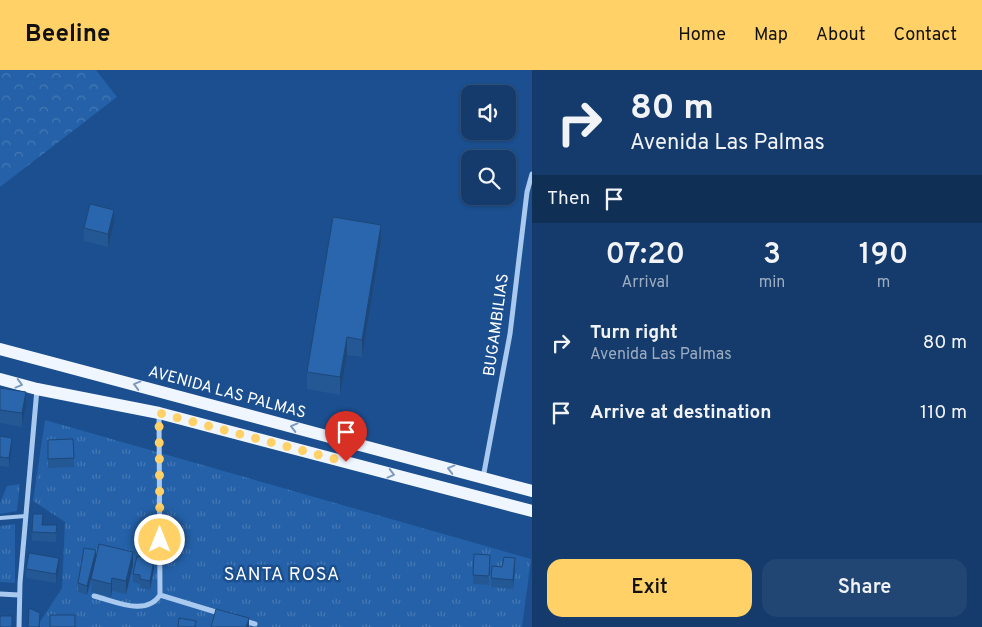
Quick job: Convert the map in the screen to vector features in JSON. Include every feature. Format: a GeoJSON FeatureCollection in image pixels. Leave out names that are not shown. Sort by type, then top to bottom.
{"type":"FeatureCollection","features":[{"type":"Feature","properties":{"kind":"main road","name":"AVENIDA LAS PALMAS"},"geometry":{"type":"LineString","coordinates":[[0,349],[532,491]]}},
{"type":"Feature","properties":{"kind":"main road"},"geometry":{"type":"LineString","coordinates":[[0,380],[37,390],[159,413],[532,510]]}},
{"type":"Feature","properties":{"kind":"street","name":"BUGAMBILIAS"},"geometry":{"type":"LineString","coordinates":[[483,478],[510,334],[527,192],[532,174]]}},
{"type":"Feature","properties":{"kind":"street"},"geometry":{"type":"LineString","coordinates":[[19,627],[19,595],[37,390]]}},
{"type":"Feature","properties":{"kind":"street"},"geometry":{"type":"LineString","coordinates":[[94,596],[140,607],[156,602],[160,595],[159,413]]}},
{"type":"Feature","properties":{"kind":"street"},"geometry":{"type":"LineString","coordinates":[[0,594],[19,595]]}},
{"type":"Feature","properties":{"kind":"street"},"geometry":{"type":"LineString","coordinates":[[160,595],[226,615]]}},
{"type":"Feature","properties":{"kind":"street"},"geometry":{"type":"LineString","coordinates":[[236,618],[255,624]]}},
{"type":"Feature","properties":{"kind":"lane"},"geometry":{"type":"LineString","coordinates":[[0,518],[26,516]]}},
{"type":"Feature","properties":{"kind":"green space"},"geometry":{"type":"Polygon","coordinates":[[[0,70],[96,70],[117,97],[0,187],[0,70]]]}},
{"type":"Feature","properties":{"kind":"green space"},"geometry":{"type":"Polygon","coordinates":[[[45,420],[531,559],[522,627],[40,627],[40,622],[62,588],[65,522],[33,501],[45,420]]]}},
{"type":"Feature","properties":{"kind":"green space"},"geometry":{"type":"Polygon","coordinates":[[[20,484],[17,511],[0,514],[0,503],[7,486],[20,484]]]}},
{"type":"Feature","properties":{"kind":"green space"},"geometry":{"type":"Polygon","coordinates":[[[15,524],[15,583],[0,582],[0,526],[15,524]]]}},
{"type":"Feature","properties":{"kind":"building"},"geometry":{"type":"Polygon","coordinates":[[[90,204],[114,210],[108,234],[84,228],[90,204]]]}},
{"type":"Feature","properties":{"kind":"building"},"geometry":{"type":"Polygon","coordinates":[[[333,217],[381,225],[362,340],[347,337],[340,377],[307,372],[333,217]]]}},
{"type":"Feature","properties":{"kind":"building"},"geometry":{"type":"Polygon","coordinates":[[[0,388],[26,392],[22,413],[0,410],[0,388]]]}},
{"type":"Feature","properties":{"kind":"building"},"geometry":{"type":"Polygon","coordinates":[[[0,436],[12,438],[9,458],[0,457],[0,436]]]}},
{"type":"Feature","properties":{"kind":"building"},"geometry":{"type":"Polygon","coordinates":[[[73,439],[74,458],[48,459],[48,440],[73,439]]]}},
{"type":"Feature","properties":{"kind":"building"},"geometry":{"type":"Polygon","coordinates":[[[33,514],[43,514],[42,525],[57,525],[56,533],[32,532],[33,514]]]}},
{"type":"Feature","properties":{"kind":"building"},"geometry":{"type":"Polygon","coordinates":[[[99,544],[133,552],[126,581],[112,578],[111,584],[91,579],[99,544]]]}},
{"type":"Feature","properties":{"kind":"building"},"geometry":{"type":"Polygon","coordinates":[[[84,548],[96,550],[87,586],[78,583],[84,548]]]}},
{"type":"Feature","properties":{"kind":"building"},"geometry":{"type":"Polygon","coordinates":[[[29,553],[59,558],[56,574],[26,569],[29,553]]]}},
{"type":"Feature","properties":{"kind":"building"},"geometry":{"type":"Polygon","coordinates":[[[474,554],[490,555],[489,576],[473,575],[474,554]]]}},
{"type":"Feature","properties":{"kind":"building"},"geometry":{"type":"Polygon","coordinates":[[[137,556],[154,560],[150,581],[140,579],[140,575],[133,574],[137,556]]]}},
{"type":"Feature","properties":{"kind":"building"},"geometry":{"type":"Polygon","coordinates":[[[504,557],[515,558],[513,580],[491,578],[492,566],[502,567],[504,557]]]}},
{"type":"Feature","properties":{"kind":"building"},"geometry":{"type":"Polygon","coordinates":[[[29,608],[40,613],[39,627],[28,627],[29,608]]]}},
{"type":"Feature","properties":{"kind":"building"},"geometry":{"type":"Polygon","coordinates":[[[216,609],[249,618],[246,627],[211,627],[216,609]]]}},
{"type":"Feature","properties":{"kind":"building"},"geometry":{"type":"Polygon","coordinates":[[[50,615],[75,615],[75,627],[50,627],[50,615]]]}},
{"type":"Feature","properties":{"kind":"building"},"geometry":{"type":"Polygon","coordinates":[[[0,616],[12,616],[12,627],[0,627],[0,616]]]}},
{"type":"Feature","properties":{"kind":"building"},"geometry":{"type":"Polygon","coordinates":[[[179,618],[196,621],[195,627],[178,627],[179,618]]]}},
{"type":"Feature","properties":{"kind":"district","name":"SANTA ROSA"},"geometry":{"type":"Point","coordinates":[282,575]}},
{"type":"Feature","properties":{"kind":"route"},"geometry":{"type":"LineString","coordinates":[[160,540],[159,413],[346,462]]}}]}
